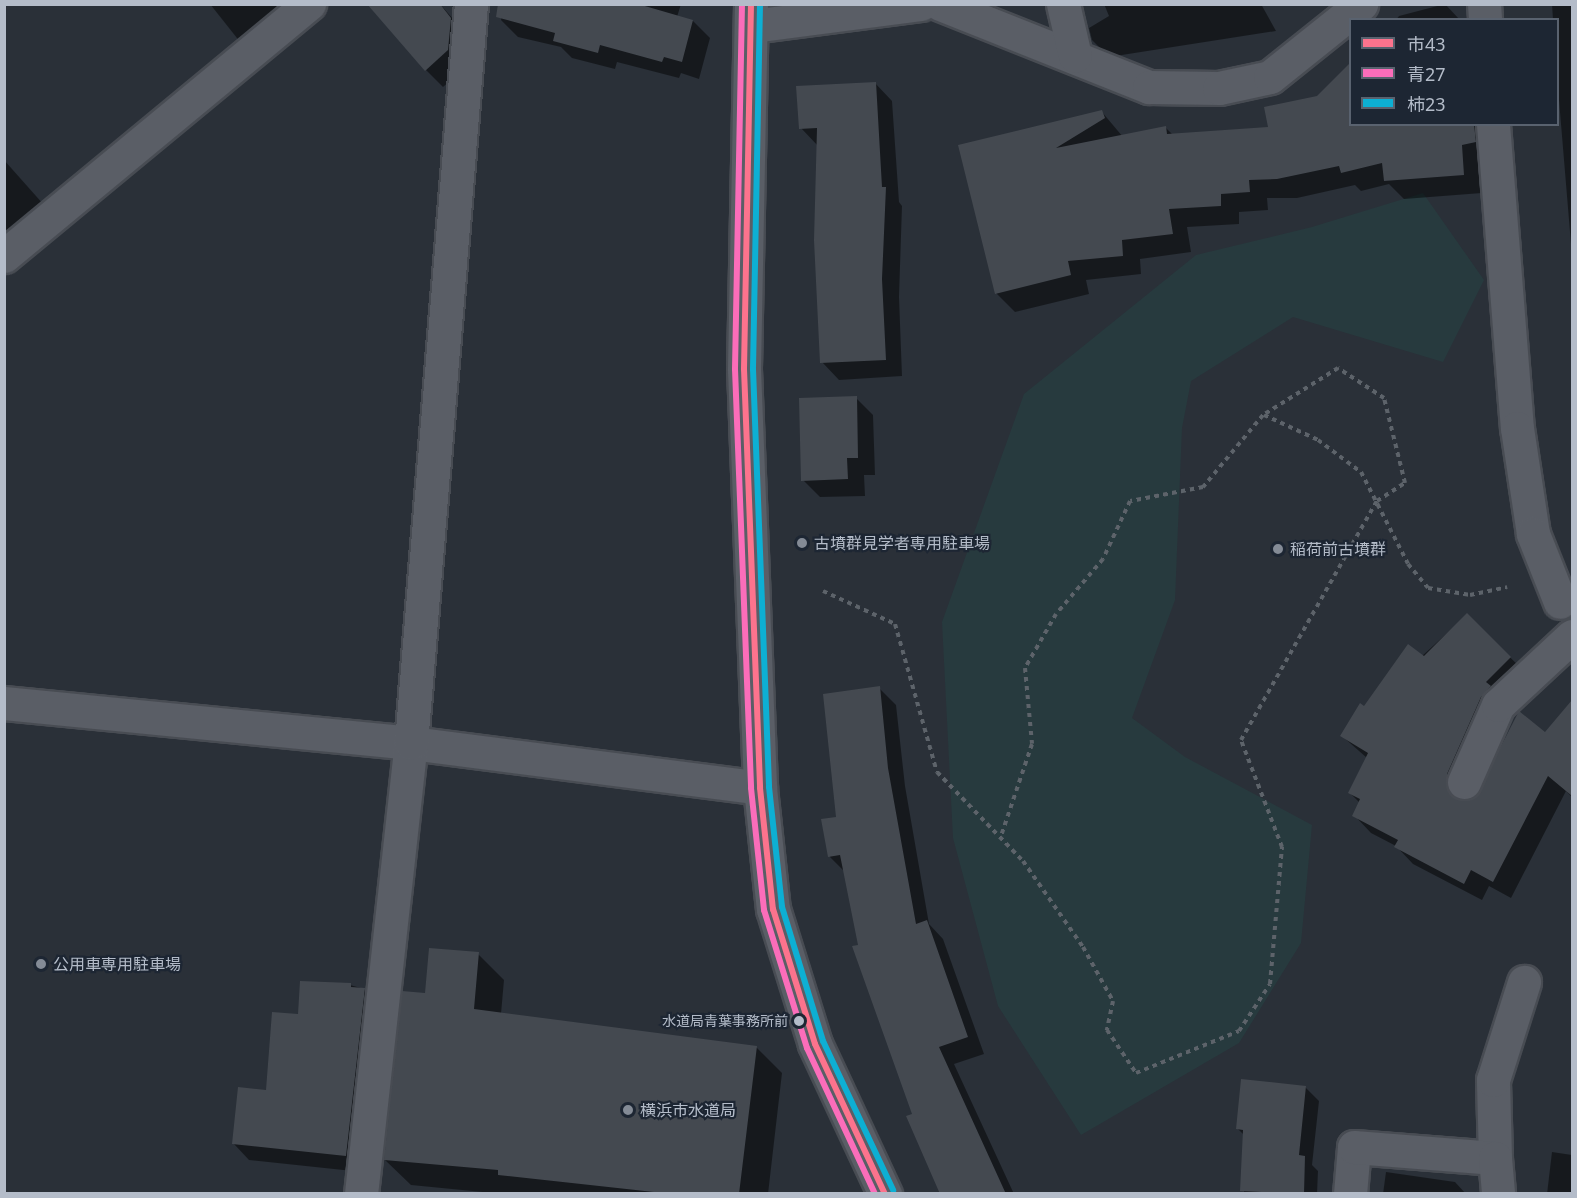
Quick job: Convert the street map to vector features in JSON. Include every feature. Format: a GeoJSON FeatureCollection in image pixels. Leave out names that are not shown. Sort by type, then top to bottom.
{"type":"FeatureCollection","features":[{"type":"Feature","properties":{"kind":"street"},"geometry":{"type":"LineString","coordinates":[[4,256],[309,4]]}},
{"type":"Feature","properties":{"kind":"street"},"geometry":{"type":"LineString","coordinates":[[361,1194],[411,743],[471,4]]}},
{"type":"Feature","properties":{"kind":"street"},"geometry":{"type":"LineString","coordinates":[[885,1194],[815,1044],[773,909],[760,788],[744,369],[752,15],[921,4]]}},
{"type":"Feature","properties":{"kind":"street"},"geometry":{"type":"LineString","coordinates":[[940,4],[1076,56],[1149,87],[1219,88],[1270,77],[1361,4]]}},
{"type":"Feature","properties":{"kind":"street"},"geometry":{"type":"LineString","coordinates":[[1063,4],[1076,56]]}},
{"type":"Feature","properties":{"kind":"street"},"geometry":{"type":"LineString","coordinates":[[1493,126],[1517,428],[1533,534],[1563,596]]}},
{"type":"Feature","properties":{"kind":"street"},"geometry":{"type":"LineString","coordinates":[[1464,782],[1498,705],[1572,636]]}},
{"type":"Feature","properties":{"kind":"street"},"geometry":{"type":"LineString","coordinates":[[4,703],[411,743],[760,788]]}},
{"type":"Feature","properties":{"kind":"street"},"geometry":{"type":"LineString","coordinates":[[1498,1194],[1494,1158],[1492,1080],[1524,982]]}},
{"type":"Feature","properties":{"kind":"street"},"geometry":{"type":"LineString","coordinates":[[1350,1194],[1354,1147],[1494,1158]]}},
{"type":"Feature","properties":{"kind":"path"},"geometry":{"type":"LineString","coordinates":[[823,591],[895,624],[938,772],[1001,836],[1029,869],[1083,947],[1113,1001],[1107,1030],[1136,1073],[1239,1031],[1270,984],[1282,847],[1241,740],[1377,501],[1405,483],[1384,398],[1338,368],[1263,415],[1203,486],[1130,501],[1103,559],[1056,614],[1025,668],[1032,744],[1001,836]]}},
{"type":"Feature","properties":{"kind":"path"},"geometry":{"type":"LineString","coordinates":[[1263,415],[1318,440],[1361,472],[1408,564],[1428,588],[1470,595],[1518,585],[1563,596]]}},
{"type":"Feature","properties":{"kind":"green space"},"geometry":{"type":"Polygon","coordinates":[[[1423,193],[1484,280],[1443,362],[1293,317],[1191,381],[1182,428],[1175,600],[1132,718],[1185,757],[1312,825],[1301,943],[1239,1043],[1081,1135],[998,1006],[953,838],[942,622],[1024,394],[1196,255],[1312,227],[1423,193]]]}},
{"type":"Feature","properties":{"kind":"building"},"geometry":{"type":"Polygon","coordinates":[[[367,4],[440,4],[451,18],[448,50],[425,71],[367,4]]]}},
{"type":"Feature","properties":{"kind":"building"},"geometry":{"type":"Polygon","coordinates":[[[498,4],[638,4],[693,20],[682,62],[664,57],[662,62],[600,45],[598,53],[553,41],[555,33],[496,17],[498,4]]]}},
{"type":"Feature","properties":{"kind":"building"},"geometry":{"type":"Polygon","coordinates":[[[1349,64],[1349,126],[1474,126],[1476,142],[1462,145],[1464,175],[1384,181],[1382,163],[1341,173],[1339,166],[1277,179],[1249,180],[1250,192],[1221,194],[1221,206],[1169,209],[1173,234],[1122,240],[1123,256],[1068,261],[1071,275],[995,294],[958,145],[1102,110],[1105,118],[1056,148],[1166,126],[1167,134],[1268,127],[1264,107],[1317,96],[1349,64]]]}},
{"type":"Feature","properties":{"kind":"building"},"geometry":{"type":"Polygon","coordinates":[[[876,82],[882,187],[886,187],[882,279],[886,360],[820,363],[814,240],[817,128],[799,129],[796,86],[876,82]]]}},
{"type":"Feature","properties":{"kind":"building"},"geometry":{"type":"Polygon","coordinates":[[[857,396],[858,458],[847,458],[848,479],[801,481],[799,398],[857,396]]]}},
{"type":"Feature","properties":{"kind":"building"},"geometry":{"type":"Polygon","coordinates":[[[1467,613],[1511,657],[1486,682],[1491,686],[1481,697],[1447,774],[1449,793],[1457,799],[1475,797],[1519,711],[1545,732],[1572,700],[1572,796],[1548,776],[1493,882],[1471,870],[1464,884],[1394,847],[1398,840],[1352,816],[1360,799],[1348,793],[1368,753],[1340,736],[1360,703],[1364,706],[1408,644],[1424,656],[1467,613]]]}},
{"type":"Feature","properties":{"kind":"building"},"geometry":{"type":"Polygon","coordinates":[[[880,686],[888,768],[916,924],[927,920],[968,1037],[939,1047],[1006,1194],[940,1194],[906,1116],[912,1114],[852,946],[858,945],[840,855],[828,857],[821,819],[836,817],[823,694],[880,686]]]}},
{"type":"Feature","properties":{"kind":"building","name":"横浜市水道局"},"geometry":{"type":"Polygon","coordinates":[[[429,948],[479,952],[474,1009],[757,1046],[739,1194],[672,1194],[498,1175],[498,1170],[384,1160],[402,991],[425,993],[429,948]]]}},
{"type":"Feature","properties":{"kind":"building"},"geometry":{"type":"Polygon","coordinates":[[[300,981],[351,983],[351,987],[365,988],[346,1156],[232,1144],[238,1087],[266,1090],[272,1012],[298,1014],[300,981]]]}},
{"type":"Feature","properties":{"kind":"building"},"geometry":{"type":"Polygon","coordinates":[[[1241,1079],[1306,1086],[1299,1155],[1305,1156],[1304,1194],[1240,1191],[1243,1130],[1236,1129],[1241,1079]]]}},
{"type":"Feature","properties":{"kind":"transit line","name":"青27"},"geometry":{"type":"LineString","coordinates":[[742,4],[735,369],[751,788],[764,910],[807,1048],[875,1194]]}},
{"type":"Feature","properties":{"kind":"transit line","name":"市43"},"geometry":{"type":"LineString","coordinates":[[751,4],[744,369],[760,788],[773,909],[815,1044],[885,1194]]}},
{"type":"Feature","properties":{"kind":"transit line","name":"柿23"},"geometry":{"type":"LineString","coordinates":[[760,4],[753,369],[769,787],[782,907],[823,1041],[893,1190]]}},
{"type":"Feature","properties":{"kind":"place","name":"古墳群見学者専用駐車場"},"geometry":{"type":"Point","coordinates":[802,543]}},
{"type":"Feature","properties":{"kind":"place","name":"稲荷前古墳群"},"geometry":{"type":"Point","coordinates":[1278,549]}},
{"type":"Feature","properties":{"kind":"place","name":"公用車専用駐車場"},"geometry":{"type":"Point","coordinates":[41,964]}},
{"type":"Feature","properties":{"kind":"place","name":"水道局青葉事務所前"},"geometry":{"type":"Point","coordinates":[799,1021]}},
{"type":"Feature","properties":{"kind":"place","name":"横浜市水道局"},"geometry":{"type":"Point","coordinates":[628,1110]}}]}
